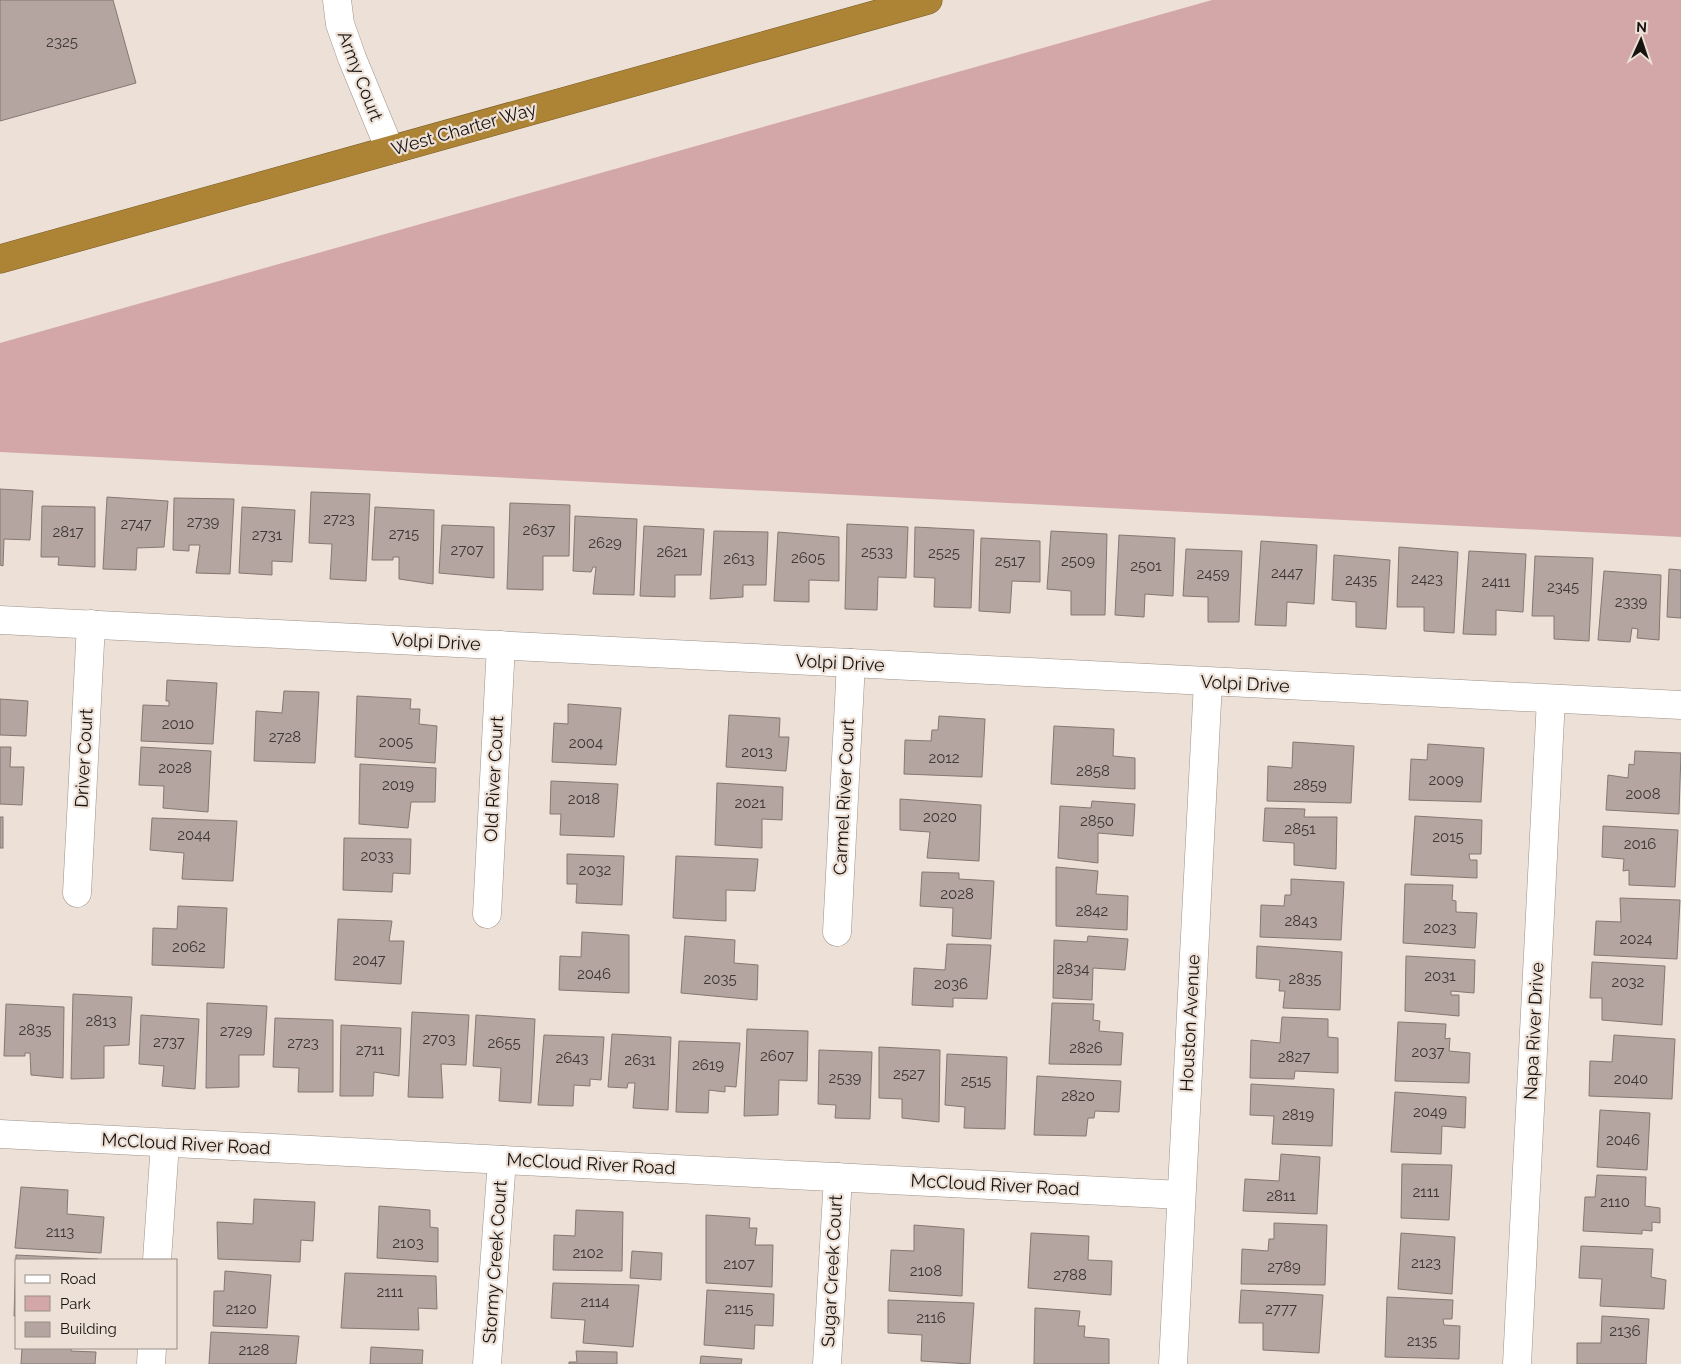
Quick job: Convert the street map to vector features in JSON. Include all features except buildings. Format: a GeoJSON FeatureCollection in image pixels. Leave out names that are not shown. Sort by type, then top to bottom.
{"type":"FeatureCollection","features":[{"type":"Feature","properties":{"kind":"highway","name":"West Charter Way"},"geometry":{"type":"LineString","coordinates":[[0,259],[928,0]]}},
{"type":"Feature","properties":{"kind":"street","name":"Army Court"},"geometry":{"type":"LineString","coordinates":[[337,0],[340,24],[352,58],[390,150]]}},
{"type":"Feature","properties":{"kind":"street","name":"Volpi Drive"},"geometry":{"type":"LineString","coordinates":[[0,620],[1681,705]]}},
{"type":"Feature","properties":{"kind":"street","name":"Driver Court"},"geometry":{"type":"LineString","coordinates":[[77,893],[91,624]]}},
{"type":"Feature","properties":{"kind":"street","name":"Old River Court"},"geometry":{"type":"LineString","coordinates":[[487,914],[501,645]]}},
{"type":"Feature","properties":{"kind":"street","name":"Carmel River Court"},"geometry":{"type":"LineString","coordinates":[[837,932],[851,663]]}},
{"type":"Feature","properties":{"kind":"street","name":"Houston Avenue"},"geometry":{"type":"LineString","coordinates":[[1172,1364],[1208,682]]}},
{"type":"Feature","properties":{"kind":"street","name":"Napa River Drive"},"geometry":{"type":"LineString","coordinates":[[1517,1364],[1551,699]]}},
{"type":"Feature","properties":{"kind":"street","name":"McCloud River Road"},"geometry":{"type":"LineString","coordinates":[[0,1134],[1181,1195]]}},
{"type":"Feature","properties":{"kind":"street"},"geometry":{"type":"LineString","coordinates":[[158,1259],[165,1143]]}},
{"type":"Feature","properties":{"kind":"street","name":"Stormy Creek Court"},"geometry":{"type":"LineString","coordinates":[[488,1364],[502,1160]]}},
{"type":"Feature","properties":{"kind":"street","name":"Sugar Creek Court"},"geometry":{"type":"LineString","coordinates":[[827,1364],[838,1177]]}},
{"type":"Feature","properties":{"kind":"street"},"geometry":{"type":"LineString","coordinates":[[151,1364],[152,1349]]}},
{"type":"Feature","properties":{"kind":"green space"},"geometry":{"type":"Polygon","coordinates":[[[1212,0],[1681,0],[1681,537],[0,452],[0,343],[1212,0]]]}}]}
